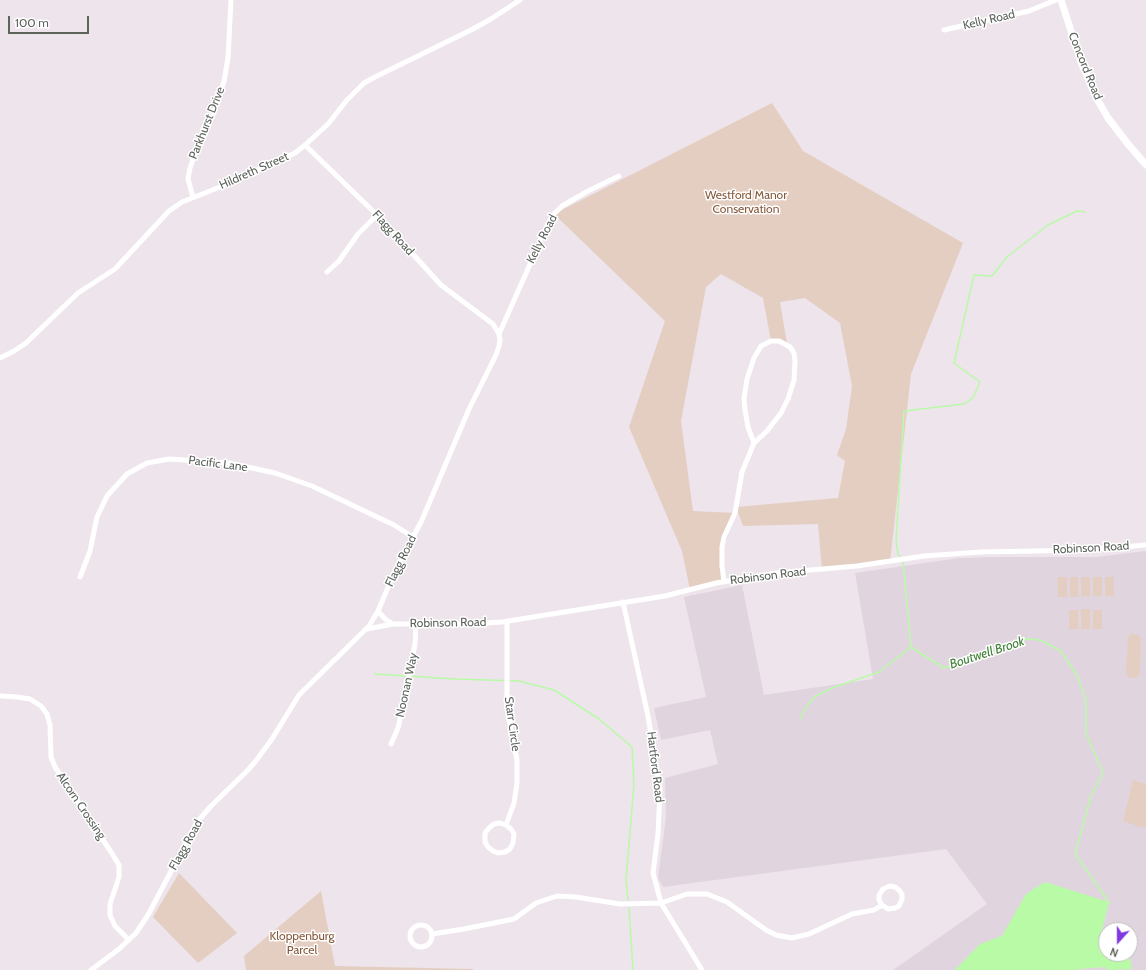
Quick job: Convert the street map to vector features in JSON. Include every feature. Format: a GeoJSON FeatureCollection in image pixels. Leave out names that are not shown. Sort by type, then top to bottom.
{"type":"FeatureCollection","features":[{"type":"Feature","properties":{"kind":"main road","name":"Concord Road"},"geometry":{"type":"LineString","coordinates":[[1061,0],[1081,62],[1097,99],[1108,118],[1146,165]]}},
{"type":"Feature","properties":{"kind":"street","name":"Parkhurst Drive"},"geometry":{"type":"LineString","coordinates":[[193,197],[188,179],[190,168],[198,145],[213,115],[224,81],[228,58],[231,0]]}},
{"type":"Feature","properties":{"kind":"street","name":"Hildreth Street"},"geometry":{"type":"LineString","coordinates":[[0,358],[26,343],[78,293],[115,269],[169,211],[182,202],[280,161],[305,146],[328,124],[347,100],[364,83],[471,30],[520,0]]}},
{"type":"Feature","properties":{"kind":"street","name":"Kelly Road"},"geometry":{"type":"LineString","coordinates":[[944,30],[1029,11],[1056,0]]}},
{"type":"Feature","properties":{"kind":"street","name":"Flagg Road"},"geometry":{"type":"LineString","coordinates":[[91,970],[129,940],[144,922],[197,822],[212,804],[255,762],[272,739],[299,695],[367,629],[378,611],[394,573],[433,496],[469,409],[496,355],[500,340],[499,334],[493,324],[449,292],[433,278],[377,215],[305,146]]}},
{"type":"Feature","properties":{"kind":"street","name":"Kelly Road"},"geometry":{"type":"LineString","coordinates":[[499,334],[547,226],[554,214],[562,206],[588,190],[620,176]]}},
{"type":"Feature","properties":{"kind":"street"},"geometry":{"type":"LineString","coordinates":[[327,272],[340,261],[358,234],[377,215]]}},
{"type":"Feature","properties":{"kind":"street"},"geometry":{"type":"LineString","coordinates":[[724,582],[722,566],[723,542],[736,507],[738,485],[742,472],[754,443],[778,419],[788,399],[794,380],[794,353],[790,347],[779,341],[771,341],[761,346],[754,358],[747,379],[745,410],[748,427],[754,443]]}},
{"type":"Feature","properties":{"kind":"street","name":"Pacific Lane"},"geometry":{"type":"LineString","coordinates":[[80,577],[90,551],[97,517],[107,496],[127,474],[147,463],[169,459],[229,463],[275,472],[312,486],[394,525],[412,537]]}},
{"type":"Feature","properties":{"kind":"street","name":"Robinson Road"},"geometry":{"type":"LineString","coordinates":[[367,629],[393,624],[482,624],[507,621],[665,596],[724,582],[777,573],[843,568],[924,556],[964,552],[1087,550],[1146,545]]}},
{"type":"Feature","properties":{"kind":"street","name":"Hartford Road"},"geometry":{"type":"LineString","coordinates":[[623,602],[648,716],[659,779],[660,810],[653,873],[661,903],[702,970]]}},
{"type":"Feature","properties":{"kind":"street","name":"Robinson Road"},"geometry":{"type":"LineString","coordinates":[[378,611],[385,619],[393,624]]}},
{"type":"Feature","properties":{"kind":"street","name":"Starr Circle"},"geometry":{"type":"LineString","coordinates":[[506,825],[514,803],[517,769],[507,709],[507,621]]}},
{"type":"Feature","properties":{"kind":"street","name":"Noonan Way"},"geometry":{"type":"LineString","coordinates":[[391,744],[398,728],[415,644],[416,624]]}},
{"type":"Feature","properties":{"kind":"street","name":"Alcorn Crossing"},"geometry":{"type":"LineString","coordinates":[[0,696],[17,697],[30,700],[41,706],[48,717],[50,727],[50,752],[55,767],[112,852],[118,865],[119,877],[110,904],[110,915],[115,926],[129,940]]}},
{"type":"Feature","properties":{"kind":"street"},"geometry":{"type":"LineString","coordinates":[[500,823],[506,825],[514,834],[513,844],[510,849],[498,853],[486,845],[484,839],[485,833],[494,824],[500,823]]}},
{"type":"Feature","properties":{"kind":"street"},"geometry":{"type":"LineString","coordinates":[[887,886],[892,886],[899,890],[902,896],[902,902],[899,906],[890,909],[885,908],[882,905],[879,900],[879,895],[883,889],[887,886]]}},
{"type":"Feature","properties":{"kind":"street"},"geometry":{"type":"LineString","coordinates":[[432,934],[514,919],[536,903],[557,896],[576,897],[620,904],[661,903],[687,894],[707,894],[726,902],[766,930],[776,935],[792,938],[809,934],[852,914],[874,910],[882,905]]}},
{"type":"Feature","properties":{"kind":"street"},"geometry":{"type":"LineString","coordinates":[[422,925],[429,928],[432,934],[429,944],[422,947],[415,945],[410,936],[415,927],[422,925]]}},
{"type":"Feature","properties":{"kind":"shaded area"},"geometry":{"type":"Polygon","coordinates":[[[1146,551],[1146,970],[893,970],[987,904],[946,849],[663,887],[658,878],[666,817],[665,778],[718,764],[710,730],[661,740],[654,708],[706,697],[684,597],[742,585],[764,695],[873,679],[855,573],[959,558],[1096,557],[1146,551]]]}},
{"type":"Feature","properties":{"kind":"shaded area"},"geometry":{"type":"Polygon","coordinates":[[[1045,882],[1109,902],[1104,922],[1098,922],[1098,962],[1130,962],[1132,969],[1108,970],[1105,967],[1070,970],[955,970],[980,944],[1002,936],[1026,894],[1045,882]]]}},
{"type":"Feature","properties":{"kind":"green space","name":"Westford Manor Conservation"},"geometry":{"type":"Polygon","coordinates":[[[772,103],[803,151],[963,243],[911,374],[890,562],[822,570],[818,524],[743,526],[736,507],[838,498],[845,461],[837,455],[846,429],[852,386],[840,323],[805,298],[780,302],[787,344],[771,341],[763,298],[721,274],[706,287],[681,421],[693,511],[735,513],[722,552],[724,582],[690,590],[682,551],[629,427],[665,321],[554,214],[772,103]]]}},
{"type":"Feature","properties":{"kind":"green space"},"geometry":{"type":"Polygon","coordinates":[[[1057,577],[1067,577],[1067,597],[1058,597],[1057,577]]]}},
{"type":"Feature","properties":{"kind":"green space"},"geometry":{"type":"Polygon","coordinates":[[[1070,577],[1078,577],[1078,597],[1070,597],[1070,577]]]}},
{"type":"Feature","properties":{"kind":"green space"},"geometry":{"type":"Polygon","coordinates":[[[1081,577],[1090,577],[1090,597],[1081,596],[1081,577]]]}},
{"type":"Feature","properties":{"kind":"green space"},"geometry":{"type":"Polygon","coordinates":[[[1093,577],[1102,577],[1102,596],[1093,596],[1093,577]]]}},
{"type":"Feature","properties":{"kind":"green space"},"geometry":{"type":"Polygon","coordinates":[[[1105,577],[1114,577],[1114,596],[1105,596],[1105,577]]]}},
{"type":"Feature","properties":{"kind":"green space"},"geometry":{"type":"Polygon","coordinates":[[[1081,609],[1090,609],[1090,629],[1081,629],[1081,609]]]}},
{"type":"Feature","properties":{"kind":"green space"},"geometry":{"type":"Polygon","coordinates":[[[1069,610],[1078,610],[1078,629],[1069,629],[1069,610]]]}},
{"type":"Feature","properties":{"kind":"green space"},"geometry":{"type":"Polygon","coordinates":[[[1093,610],[1102,610],[1102,629],[1093,629],[1093,610]]]}},
{"type":"Feature","properties":{"kind":"green space"},"geometry":{"type":"Polygon","coordinates":[[[1132,633],[1140,636],[1141,639],[1140,671],[1139,676],[1135,678],[1128,677],[1126,671],[1128,637],[1132,633]]]}},
{"type":"Feature","properties":{"kind":"green space"},"geometry":{"type":"Polygon","coordinates":[[[1133,780],[1146,784],[1146,827],[1140,827],[1123,821],[1133,780]]]}},
{"type":"Feature","properties":{"kind":"green space"},"geometry":{"type":"Polygon","coordinates":[[[179,873],[237,933],[198,963],[153,917],[179,873]]]}},
{"type":"Feature","properties":{"kind":"green space","name":"Kloppenburg Parcel"},"geometry":{"type":"Polygon","coordinates":[[[321,891],[335,966],[473,970],[246,970],[244,956],[321,891]]]}},
{"type":"Feature","properties":{"kind":"waterway","name":"Boutwell Brook"},"geometry":{"type":"LineString","coordinates":[[901,558],[898,554],[896,540],[904,411],[964,404],[973,398],[980,382],[954,363],[974,275],[992,276],[1007,257],[1048,225],[1077,211],[1085,212]]}},
{"type":"Feature","properties":{"kind":"waterway","name":"Boutwell Brook"},"geometry":{"type":"LineString","coordinates":[[903,561],[911,647],[944,668],[1027,639],[1040,640],[1061,651],[1078,677],[1086,701],[1086,733],[1103,773],[1091,796],[1075,854],[1109,903]]}},
{"type":"Feature","properties":{"kind":"waterway"},"geometry":{"type":"LineString","coordinates":[[800,719],[806,707],[814,697],[832,688],[879,672],[911,647]]}},
{"type":"Feature","properties":{"kind":"waterway"},"geometry":{"type":"LineString","coordinates":[[375,674],[519,681],[554,690],[599,719],[632,747],[634,785],[626,879],[628,900]]}},
{"type":"Feature","properties":{"kind":"waterway"},"geometry":{"type":"LineString","coordinates":[[629,908],[633,970]]}}]}
